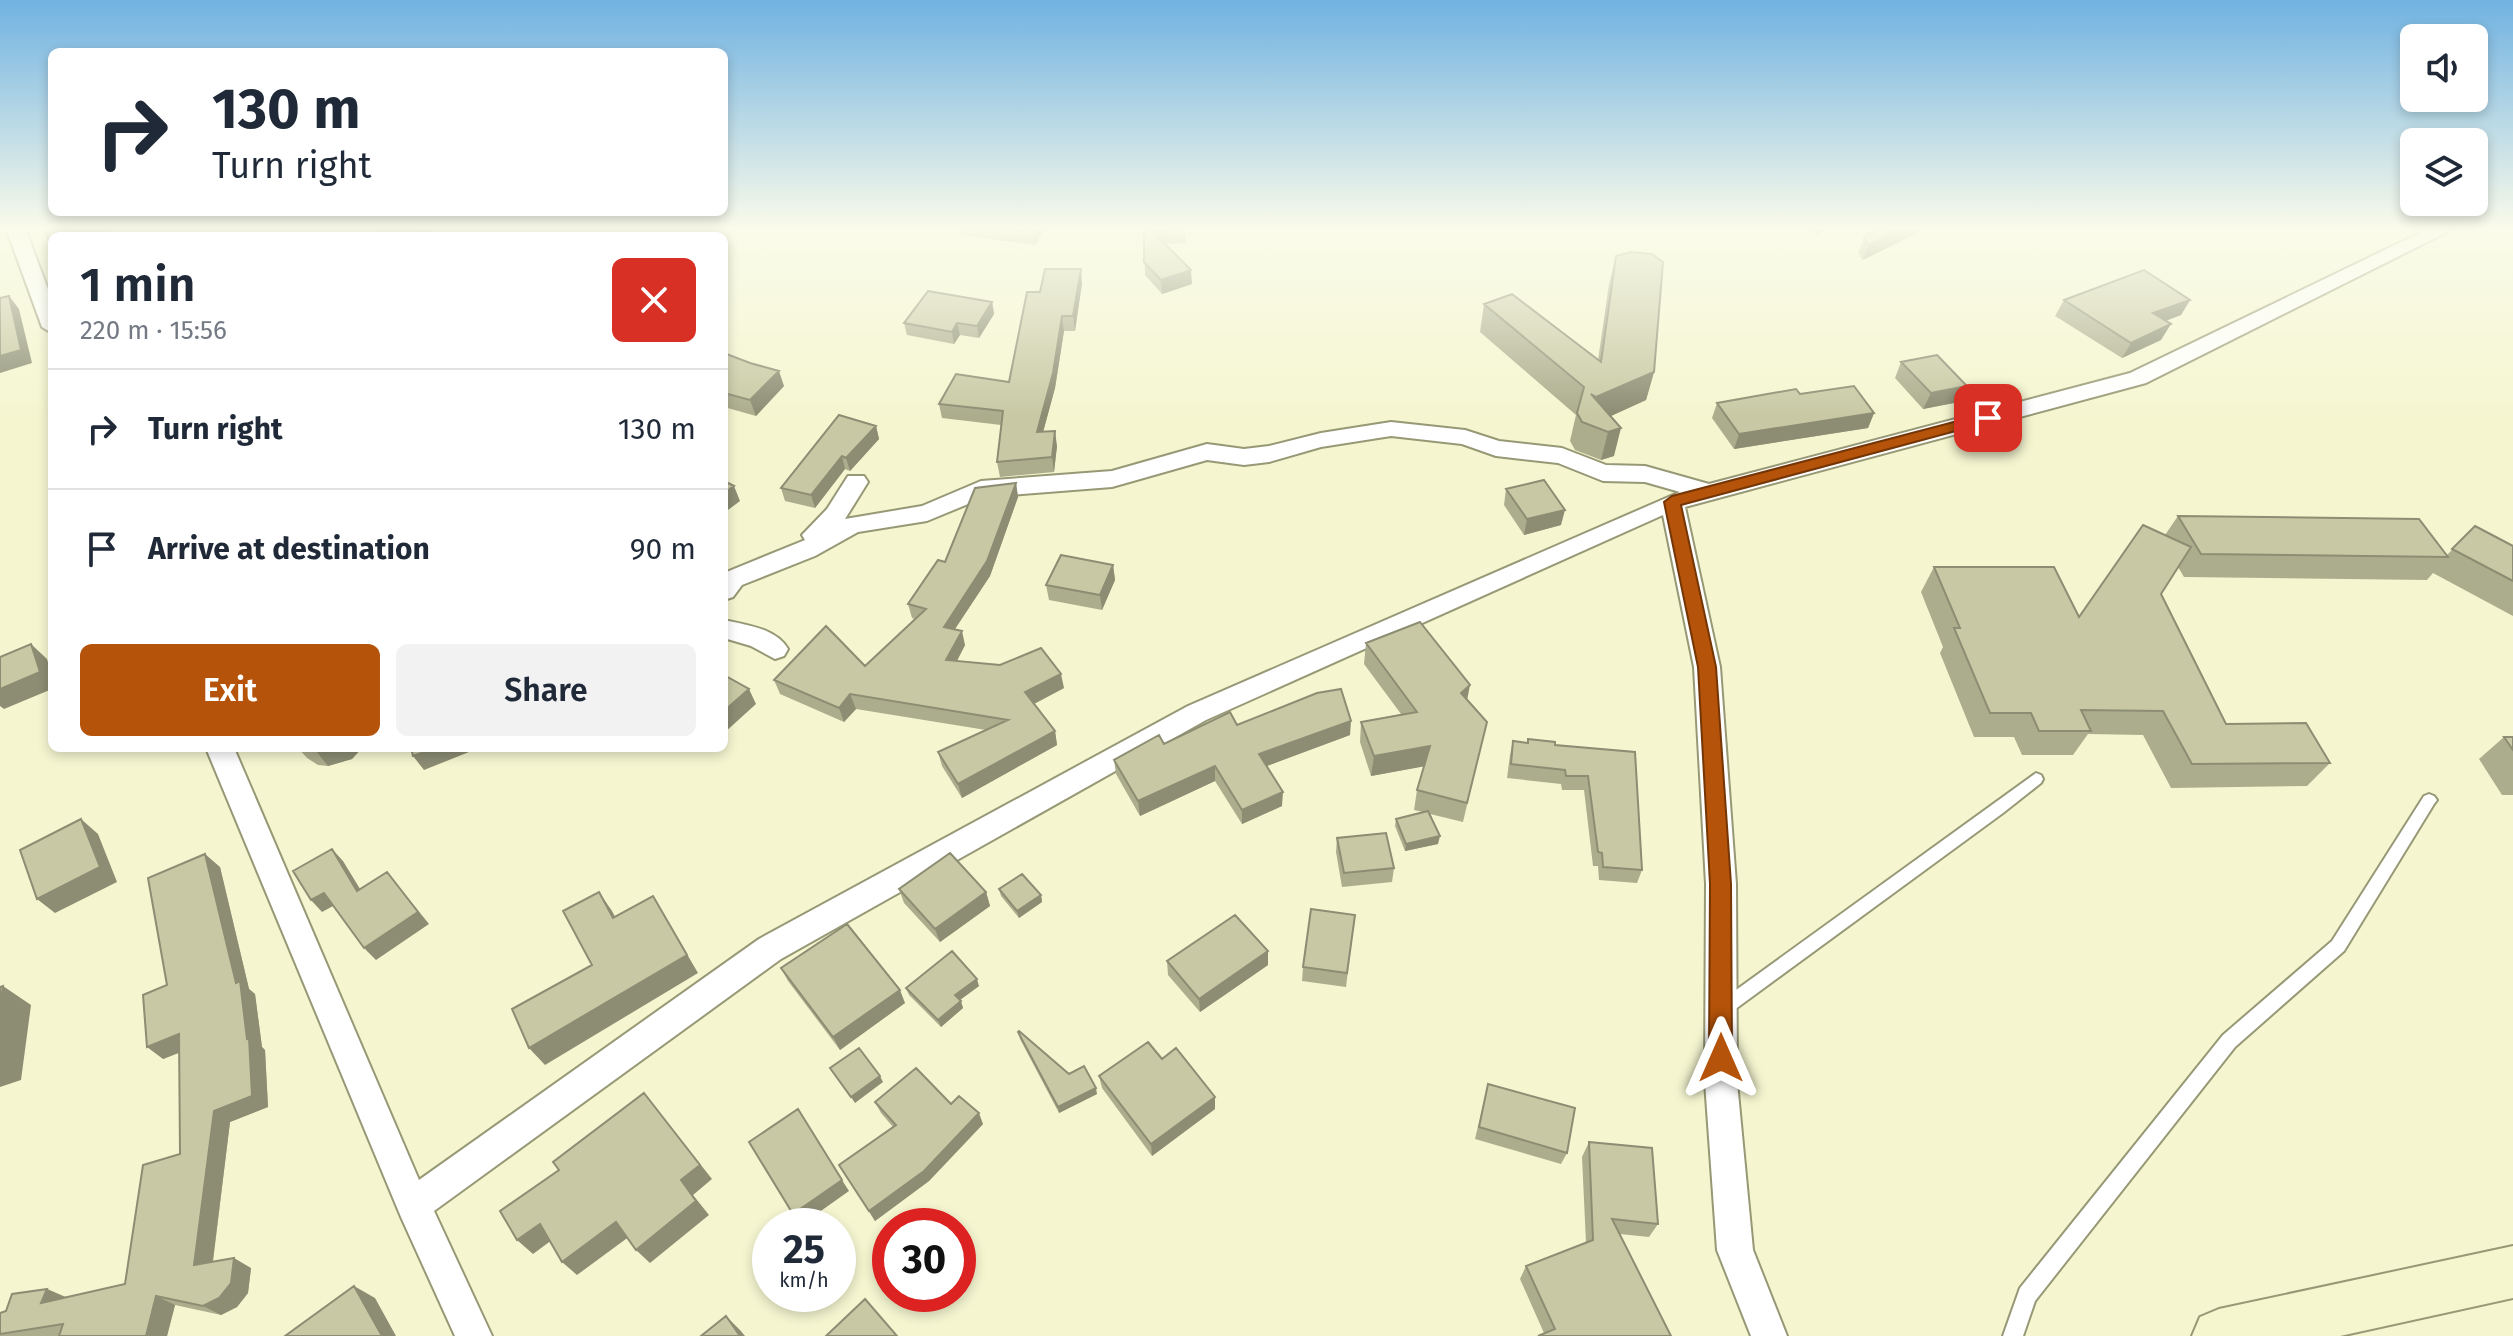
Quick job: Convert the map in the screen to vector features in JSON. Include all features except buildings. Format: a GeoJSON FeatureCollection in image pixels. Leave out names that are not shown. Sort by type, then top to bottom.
{"type":"FeatureCollection","features":[{"type":"Feature","properties":{"kind":"main road"},"geometry":{"type":"LineString","coordinates":[[2219,1336],[2513,1272]]}},
{"type":"Feature","properties":{"kind":"street"},"geometry":{"type":"LineString","coordinates":[[38,290],[48,316]]}},
{"type":"Feature","properties":{"kind":"street"},"geometry":{"type":"LineString","coordinates":[[413,1205],[770,949],[1197,713],[1672,502],[2138,378],[2318,290]]}},
{"type":"Feature","properties":{"kind":"street"},"geometry":{"type":"LineString","coordinates":[[839,522],[927,513],[981,489],[1112,479],[1207,452],[1244,457],[1269,454],[1321,440],[1391,429],[1465,437],[1496,448],[1562,456],[1603,473],[1645,474],[1705,491]]}},
{"type":"Feature","properties":{"kind":"street"},"geometry":{"type":"LineString","coordinates":[[728,586],[733,579],[795,555],[839,522],[856,482]]}},
{"type":"Feature","properties":{"kind":"street"},"geometry":{"type":"LineString","coordinates":[[1672,502],[1707,667],[1721,884],[1721,1082],[1735,1250],[1769,1336]]}},
{"type":"Feature","properties":{"kind":"street"},"geometry":{"type":"LineString","coordinates":[[728,630],[759,638],[775,649]]}},
{"type":"Feature","properties":{"kind":"street"},"geometry":{"type":"LineString","coordinates":[[222,752],[413,1205],[474,1336]]}},
{"type":"Feature","properties":{"kind":"lane"},"geometry":{"type":"LineString","coordinates":[[1720,1011],[1826,930],[1964,835],[2036,779]]}},
{"type":"Feature","properties":{"kind":"lane"},"geometry":{"type":"LineString","coordinates":[[2013,1336],[2027,1295],[2229,1041],[2338,946],[2429,800]]}},
{"type":"Feature","properties":{"kind":"route"},"geometry":{"type":"LineString","coordinates":[[1721,1058],[1721,884],[1707,667],[1672,502],[1988,418]]}}]}
